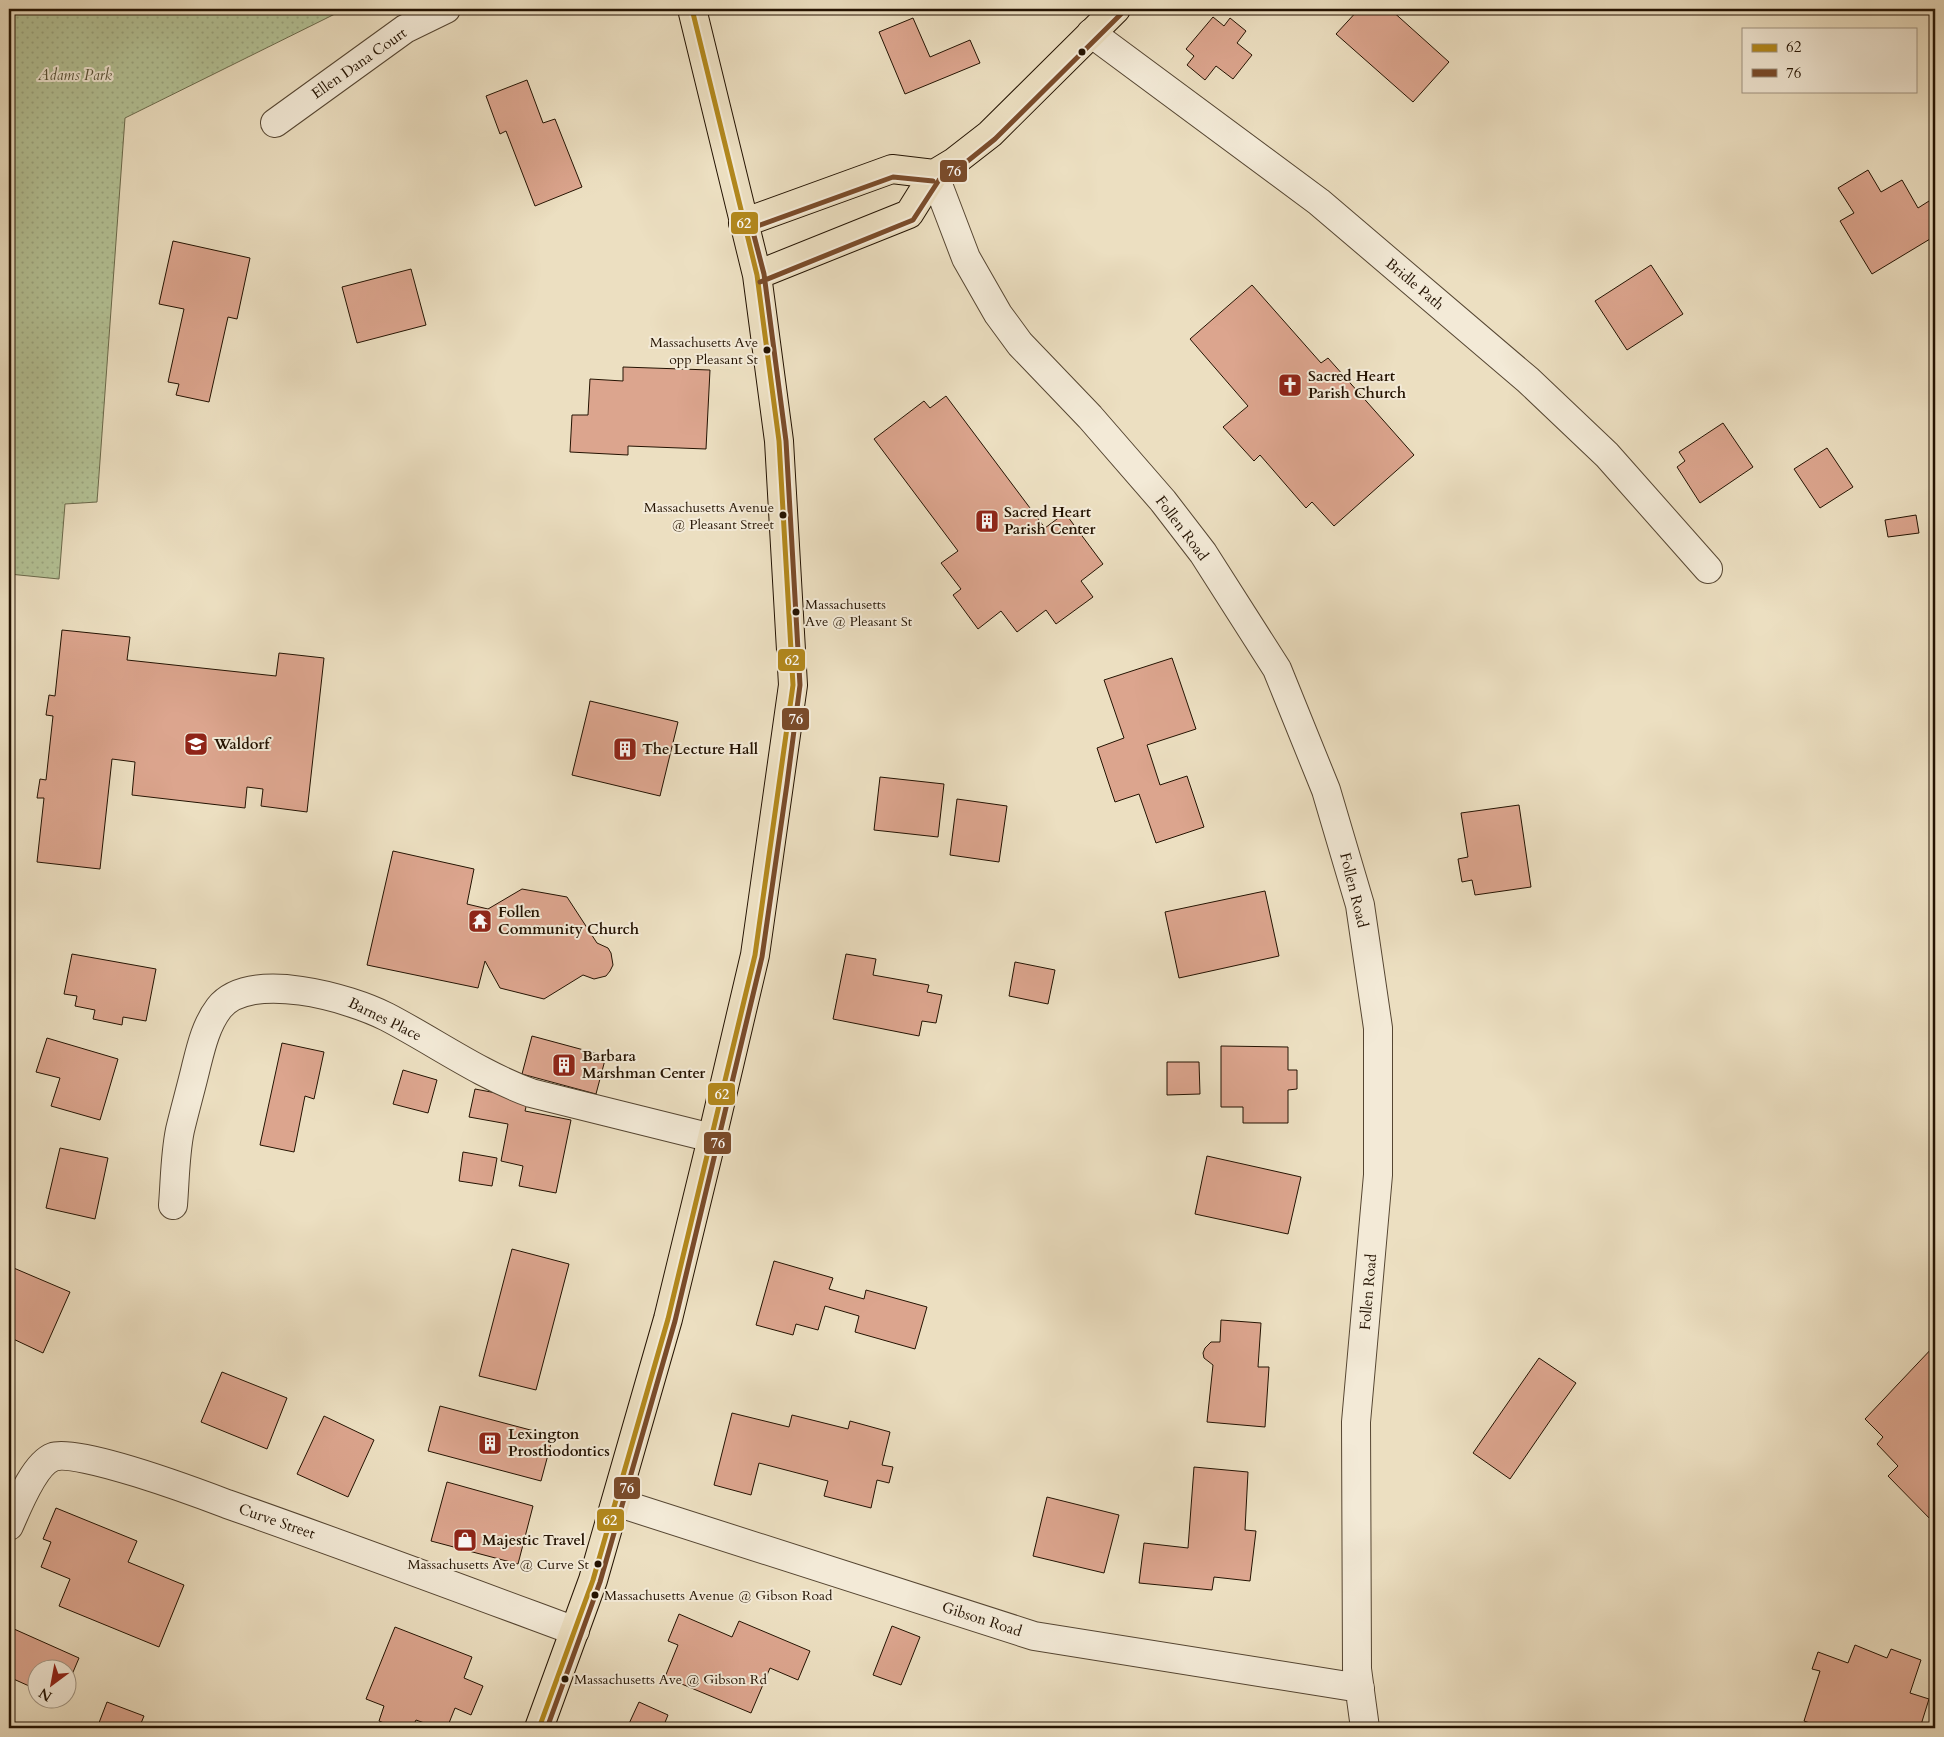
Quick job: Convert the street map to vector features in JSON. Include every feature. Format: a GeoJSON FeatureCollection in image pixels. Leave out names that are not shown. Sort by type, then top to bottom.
{"type":"FeatureCollection","features":[{"type":"Feature","properties":{"kind":"main road"},"geometry":{"type":"LineString","coordinates":[[539,1728],[593,1580],[616,1502],[668,1318],[712,1138],[756,955],[793,684],[779,441],[757,275],[692,9]]}},
{"type":"Feature","properties":{"kind":"main road"},"geometry":{"type":"LineString","coordinates":[[757,275],[908,214],[934,174],[954,162],[990,134],[1116,9]]}},
{"type":"Feature","properties":{"kind":"main road"},"geometry":{"type":"LineString","coordinates":[[744,223],[892,169],[934,174]]}},
{"type":"Feature","properties":{"kind":"street","name":"Ellen Dana Court"},"geometry":{"type":"LineString","coordinates":[[275,123],[405,30],[446,9]]}},
{"type":"Feature","properties":{"kind":"street","name":"Bridle Path"},"geometry":{"type":"LineString","coordinates":[[1091,33],[1319,202],[1528,380],[1608,455],[1708,569]]}},
{"type":"Feature","properties":{"kind":"street","name":"Follen Road"},"geometry":{"type":"LineString","coordinates":[[934,174],[966,258],[998,314],[1020,344],[1090,417],[1163,501],[1203,553],[1277,669],[1326,790],[1360,905],[1378,1028],[1378,1176],[1356,1422],[1356,1669],[1366,1728]]}},
{"type":"Feature","properties":{"kind":"street","name":"Barnes Place"},"geometry":{"type":"LineString","coordinates":[[173,1205],[180,1132],[204,1039],[211,1019],[220,1006],[232,997],[246,991],[288,990],[337,998],[363,1006],[388,1017],[490,1076],[510,1085],[540,1095],[712,1138]]}},
{"type":"Feature","properties":{"kind":"street","name":"Curve Street"},"geometry":{"type":"LineString","coordinates":[[9,1526],[25,1489],[36,1472],[53,1457],[71,1456],[147,1476],[354,1548],[575,1631]]}},
{"type":"Feature","properties":{"kind":"street","name":"Gibson Road"},"geometry":{"type":"LineString","coordinates":[[616,1502],[1034,1636],[1360,1688]]}},
{"type":"Feature","properties":{"kind":"green space","name":"Adams Park"},"geometry":{"type":"Polygon","coordinates":[[[9,9],[345,9],[125,118],[97,502],[65,504],[59,579],[9,574],[9,9]]]}},
{"type":"Feature","properties":{"kind":"building"},"geometry":{"type":"Polygon","coordinates":[[[1359,9],[1390,9],[1449,62],[1413,102],[1336,34],[1359,9]]]}},
{"type":"Feature","properties":{"kind":"building"},"geometry":{"type":"Polygon","coordinates":[[[1213,17],[1224,26],[1230,18],[1246,31],[1237,43],[1252,55],[1233,79],[1216,66],[1205,80],[1187,65],[1194,56],[1186,49],[1213,17]]]}},
{"type":"Feature","properties":{"kind":"building"},"geometry":{"type":"Polygon","coordinates":[[[913,18],[930,57],[970,40],[980,63],[905,94],[879,32],[913,18]]]}},
{"type":"Feature","properties":{"kind":"building"},"geometry":{"type":"Polygon","coordinates":[[[527,80],[543,123],[555,119],[582,187],[535,206],[506,131],[500,134],[486,96],[527,80]]]}},
{"type":"Feature","properties":{"kind":"building"},"geometry":{"type":"Polygon","coordinates":[[[1868,170],[1881,192],[1902,180],[1918,208],[1929,201],[1935,211],[1935,236],[1872,274],[1840,221],[1854,213],[1838,188],[1868,170]]]}},
{"type":"Feature","properties":{"kind":"building"},"geometry":{"type":"Polygon","coordinates":[[[173,241],[250,258],[237,319],[228,317],[209,402],[176,395],[179,384],[168,382],[184,309],[159,304],[173,241]]]}},
{"type":"Feature","properties":{"kind":"building"},"geometry":{"type":"Polygon","coordinates":[[[1651,265],[1683,314],[1627,350],[1595,301],[1651,265]]]}},
{"type":"Feature","properties":{"kind":"building"},"geometry":{"type":"Polygon","coordinates":[[[411,269],[426,325],[357,343],[342,287],[411,269]]]}},
{"type":"Feature","properties":{"kind":"building","name":"Sacred Heart Parish Church"},"geometry":{"type":"Polygon","coordinates":[[[1252,285],[1321,363],[1328,358],[1414,455],[1334,526],[1312,502],[1306,508],[1260,455],[1254,461],[1223,427],[1248,406],[1190,339],[1252,285]]]}},
{"type":"Feature","properties":{"kind":"building"},"geometry":{"type":"Polygon","coordinates":[[[623,367],[710,370],[706,449],[628,446],[628,455],[570,452],[572,415],[588,415],[590,379],[623,381],[623,367]]]}},
{"type":"Feature","properties":{"kind":"building","name":"Sacred Heart Parish Center"},"geometry":{"type":"Polygon","coordinates":[[[946,396],[1045,528],[1065,513],[1103,564],[1081,581],[1093,597],[1056,624],[1046,610],[1017,632],[1001,611],[978,629],[953,595],[961,589],[941,563],[958,551],[874,439],[924,401],[930,408],[946,396]]]}},
{"type":"Feature","properties":{"kind":"building"},"geometry":{"type":"Polygon","coordinates":[[[1723,423],[1753,467],[1700,503],[1677,467],[1685,461],[1679,452],[1723,423]]]}},
{"type":"Feature","properties":{"kind":"building"},"geometry":{"type":"Polygon","coordinates":[[[1827,448],[1853,487],[1820,508],[1794,469],[1827,448]]]}},
{"type":"Feature","properties":{"kind":"building"},"geometry":{"type":"Polygon","coordinates":[[[1916,515],[1919,533],[1888,537],[1885,520],[1916,515]]]}},
{"type":"Feature","properties":{"kind":"building"},"geometry":{"type":"Polygon","coordinates":[[[62,630],[130,637],[127,660],[276,676],[279,653],[324,658],[307,812],[261,806],[263,789],[247,787],[245,808],[132,795],[135,762],[112,759],[100,869],[37,862],[44,798],[37,798],[40,779],[46,780],[53,716],[46,715],[49,695],[55,696],[62,630]]]}},
{"type":"Feature","properties":{"kind":"building"},"geometry":{"type":"Polygon","coordinates":[[[1172,658],[1196,729],[1147,745],[1160,785],[1187,776],[1204,827],[1156,843],[1139,794],[1115,802],[1097,748],[1124,738],[1104,680],[1172,658]]]}},
{"type":"Feature","properties":{"kind":"building","name":"The Lecture Hall"},"geometry":{"type":"Polygon","coordinates":[[[590,701],[678,722],[660,796],[572,775],[590,701]]]}},
{"type":"Feature","properties":{"kind":"building"},"geometry":{"type":"Polygon","coordinates":[[[880,777],[944,784],[938,837],[874,830],[880,777]]]}},
{"type":"Feature","properties":{"kind":"building"},"geometry":{"type":"Polygon","coordinates":[[[957,799],[1007,806],[999,862],[950,855],[957,799]]]}},
{"type":"Feature","properties":{"kind":"building"},"geometry":{"type":"Polygon","coordinates":[[[1519,805],[1531,887],[1475,895],[1472,880],[1462,882],[1458,859],[1468,857],[1461,813],[1519,805]]]}},
{"type":"Feature","properties":{"kind":"building","name":"Follen Community Church"},"geometry":{"type":"Polygon","coordinates":[[[393,851],[474,869],[467,904],[488,909],[522,889],[567,897],[597,943],[608,948],[611,953],[613,965],[610,971],[606,976],[594,979],[583,975],[544,999],[500,988],[485,961],[478,988],[367,965],[393,851]]]}},
{"type":"Feature","properties":{"kind":"building"},"geometry":{"type":"Polygon","coordinates":[[[1265,891],[1279,956],[1179,978],[1165,912],[1265,891]]]}},
{"type":"Feature","properties":{"kind":"building"},"geometry":{"type":"Polygon","coordinates":[[[72,954],[156,969],[146,1021],[123,1017],[122,1025],[93,1019],[95,1010],[75,1006],[77,996],[64,994],[72,954]]]}},
{"type":"Feature","properties":{"kind":"building"},"geometry":{"type":"Polygon","coordinates":[[[846,954],[876,959],[873,975],[929,985],[927,992],[942,995],[936,1023],[922,1021],[919,1036],[833,1019],[846,954]]]}},
{"type":"Feature","properties":{"kind":"building"},"geometry":{"type":"Polygon","coordinates":[[[1015,962],[1055,970],[1048,1004],[1009,996],[1015,962]]]}},
{"type":"Feature","properties":{"kind":"building","name":"Barbara Marshman Center"},"geometry":{"type":"Polygon","coordinates":[[[532,1036],[606,1056],[596,1094],[522,1074],[532,1036]]]}},
{"type":"Feature","properties":{"kind":"building"},"geometry":{"type":"Polygon","coordinates":[[[47,1038],[118,1059],[100,1120],[51,1106],[60,1078],[36,1072],[47,1038]]]}},
{"type":"Feature","properties":{"kind":"building"},"geometry":{"type":"Polygon","coordinates":[[[282,1043],[324,1052],[314,1099],[305,1096],[294,1152],[260,1145],[282,1043]]]}},
{"type":"Feature","properties":{"kind":"building"},"geometry":{"type":"Polygon","coordinates":[[[1221,1046],[1288,1047],[1288,1070],[1297,1070],[1297,1089],[1288,1090],[1288,1123],[1243,1123],[1243,1107],[1221,1107],[1221,1046]]]}},
{"type":"Feature","properties":{"kind":"building"},"geometry":{"type":"Polygon","coordinates":[[[1167,1062],[1199,1062],[1200,1094],[1167,1095],[1167,1062]]]}},
{"type":"Feature","properties":{"kind":"building"},"geometry":{"type":"Polygon","coordinates":[[[403,1070],[437,1080],[428,1113],[393,1104],[403,1070]]]}},
{"type":"Feature","properties":{"kind":"building"},"geometry":{"type":"Polygon","coordinates":[[[475,1089],[528,1099],[525,1111],[571,1120],[556,1193],[519,1186],[523,1166],[501,1161],[508,1124],[469,1117],[475,1089]]]}},
{"type":"Feature","properties":{"kind":"building"},"geometry":{"type":"Polygon","coordinates":[[[60,1148],[108,1158],[95,1219],[46,1208],[60,1148]]]}},
{"type":"Feature","properties":{"kind":"building"},"geometry":{"type":"Polygon","coordinates":[[[463,1152],[497,1158],[492,1186],[459,1181],[463,1152]]]}},
{"type":"Feature","properties":{"kind":"building"},"geometry":{"type":"Polygon","coordinates":[[[1207,1156],[1301,1177],[1288,1234],[1195,1214],[1207,1156]]]}},
{"type":"Feature","properties":{"kind":"building"},"geometry":{"type":"Polygon","coordinates":[[[512,1249],[569,1264],[536,1390],[479,1376],[512,1249]]]}},
{"type":"Feature","properties":{"kind":"building"},"geometry":{"type":"Polygon","coordinates":[[[774,1261],[833,1278],[829,1289],[864,1299],[866,1290],[927,1307],[915,1349],[855,1332],[859,1316],[825,1306],[818,1330],[796,1324],[793,1335],[756,1325],[774,1261]]]}},
{"type":"Feature","properties":{"kind":"building"},"geometry":{"type":"Polygon","coordinates":[[[9,1266],[70,1292],[43,1353],[9,1337],[9,1266]]]}},
{"type":"Feature","properties":{"kind":"building"},"geometry":{"type":"Polygon","coordinates":[[[1221,1320],[1261,1323],[1258,1367],[1269,1367],[1265,1427],[1207,1422],[1213,1365],[1204,1358],[1203,1353],[1211,1342],[1220,1342],[1221,1320]]]}},
{"type":"Feature","properties":{"kind":"building"},"geometry":{"type":"Polygon","coordinates":[[[1935,1345],[1935,1524],[1888,1476],[1898,1466],[1877,1444],[1883,1437],[1865,1419],[1935,1345]]]}},
{"type":"Feature","properties":{"kind":"building"},"geometry":{"type":"Polygon","coordinates":[[[1539,1358],[1576,1383],[1510,1479],[1473,1453],[1539,1358]]]}},
{"type":"Feature","properties":{"kind":"building"},"geometry":{"type":"Polygon","coordinates":[[[222,1372],[287,1398],[267,1449],[201,1422],[222,1372]]]}},
{"type":"Feature","properties":{"kind":"building","name":"Lexington Prosthodontics"},"geometry":{"type":"Polygon","coordinates":[[[440,1406],[553,1436],[541,1481],[428,1451],[440,1406]]]}},
{"type":"Feature","properties":{"kind":"building"},"geometry":{"type":"Polygon","coordinates":[[[732,1413],[789,1427],[792,1415],[848,1429],[850,1421],[890,1432],[882,1465],[893,1467],[889,1483],[877,1480],[871,1508],[824,1496],[828,1481],[759,1463],[751,1495],[714,1485],[732,1413]]]}},
{"type":"Feature","properties":{"kind":"building"},"geometry":{"type":"Polygon","coordinates":[[[324,1416],[374,1440],[348,1497],[297,1474],[324,1416]]]}},
{"type":"Feature","properties":{"kind":"building"},"geometry":{"type":"Polygon","coordinates":[[[1194,1467],[1248,1472],[1245,1530],[1256,1531],[1250,1581],[1214,1577],[1212,1590],[1139,1583],[1144,1543],[1188,1548],[1194,1467]]]}},
{"type":"Feature","properties":{"kind":"building"},"geometry":{"type":"Polygon","coordinates":[[[447,1482],[533,1506],[518,1564],[431,1541],[447,1482]]]}},
{"type":"Feature","properties":{"kind":"building"},"geometry":{"type":"Polygon","coordinates":[[[1047,1497],[1119,1515],[1104,1573],[1033,1556],[1047,1497]]]}},
{"type":"Feature","properties":{"kind":"building"},"geometry":{"type":"Polygon","coordinates":[[[56,1508],[137,1541],[128,1562],[184,1585],[159,1647],[59,1606],[70,1579],[41,1567],[51,1542],[43,1539],[56,1508]]]}},
{"type":"Feature","properties":{"kind":"building"},"geometry":{"type":"Polygon","coordinates":[[[679,1614],[732,1637],[739,1621],[810,1651],[798,1680],[770,1668],[751,1713],[665,1677],[678,1645],[668,1641],[679,1614]]]}},
{"type":"Feature","properties":{"kind":"building"},"geometry":{"type":"Polygon","coordinates":[[[892,1626],[920,1637],[901,1685],[873,1675],[892,1626]]]}},
{"type":"Feature","properties":{"kind":"building"},"geometry":{"type":"Polygon","coordinates":[[[395,1627],[472,1657],[464,1678],[483,1686],[471,1715],[455,1708],[447,1728],[438,1728],[416,1720],[412,1728],[396,1728],[379,1721],[384,1706],[366,1699],[395,1627]]]}},
{"type":"Feature","properties":{"kind":"building"},"geometry":{"type":"Polygon","coordinates":[[[14,1629],[79,1658],[78,1660],[28,1660],[28,1686],[9,1677],[9,1641],[14,1629]]]}},
{"type":"Feature","properties":{"kind":"building"},"geometry":{"type":"Polygon","coordinates":[[[1855,1645],[1887,1658],[1891,1649],[1921,1660],[1910,1693],[1929,1699],[1920,1728],[1824,1728],[1804,1721],[1820,1671],[1812,1669],[1818,1652],[1848,1663],[1855,1645]]]}},
{"type":"Feature","properties":{"kind":"building"},"geometry":{"type":"Polygon","coordinates":[[[107,1702],[144,1716],[139,1728],[97,1728],[107,1702]]]}},
{"type":"Feature","properties":{"kind":"building"},"geometry":{"type":"Polygon","coordinates":[[[639,1702],[668,1715],[664,1725],[671,1728],[627,1728],[639,1702]]]}},
{"type":"Feature","properties":{"kind":"building"},"geometry":{"type":"Polygon","coordinates":[[[1020,1723],[1038,1728],[1019,1728],[1020,1723]]]}},
{"type":"Feature","properties":{"kind":"transit line","name":"62"},"geometry":{"type":"LineString","coordinates":[[539,1728],[593,1580],[668,1319],[755,955],[793,685],[779,441],[757,275],[692,9]]}},
{"type":"Feature","properties":{"kind":"transit line","name":"76"},"geometry":{"type":"LineString","coordinates":[[760,282],[913,220],[939,180],[959,168],[995,139],[1121,14]]}},
{"type":"Feature","properties":{"kind":"transit line","name":"76"},"geometry":{"type":"LineString","coordinates":[[547,1728],[600,1582],[675,1321],[762,957],[787,784],[800,685],[786,441],[764,274],[752,228],[893,177],[933,181]]}},
{"type":"Feature","properties":{"kind":"place","name":"Massachusetts Ave opp Pleasant St"},"geometry":{"type":"Point","coordinates":[767,350]}},
{"type":"Feature","properties":{"kind":"place","name":"Sacred Heart Parish Church"},"geometry":{"type":"Point","coordinates":[1290,385]}},
{"type":"Feature","properties":{"kind":"place","name":"Massachusetts Avenue @ Pleasant Street"},"geometry":{"type":"Point","coordinates":[783,515]}},
{"type":"Feature","properties":{"kind":"place","name":"Sacred Heart Parish Center"},"geometry":{"type":"Point","coordinates":[987,521]}},
{"type":"Feature","properties":{"kind":"place","name":"Massachusetts Ave @ Pleasant St"},"geometry":{"type":"Point","coordinates":[796,612]}},
{"type":"Feature","properties":{"kind":"place","name":"Waldorf"},"geometry":{"type":"Point","coordinates":[196,744]}},
{"type":"Feature","properties":{"kind":"place","name":"The Lecture Hall"},"geometry":{"type":"Point","coordinates":[625,749]}},
{"type":"Feature","properties":{"kind":"place","name":"Follen Community Church"},"geometry":{"type":"Point","coordinates":[480,921]}},
{"type":"Feature","properties":{"kind":"place","name":"Barbara Marshman Center"},"geometry":{"type":"Point","coordinates":[564,1065]}},
{"type":"Feature","properties":{"kind":"place","name":"Lexington Prosthodontics"},"geometry":{"type":"Point","coordinates":[490,1443]}},
{"type":"Feature","properties":{"kind":"place","name":"Majestic Travel"},"geometry":{"type":"Point","coordinates":[465,1540]}},
{"type":"Feature","properties":{"kind":"place","name":"Massachusetts Ave @ Curve St"},"geometry":{"type":"Point","coordinates":[598,1564]}},
{"type":"Feature","properties":{"kind":"place","name":"Massachusetts Avenue @ Gibson Road"},"geometry":{"type":"Point","coordinates":[595,1595]}},
{"type":"Feature","properties":{"kind":"place","name":"Massachusetts Ave @ Gibson Rd"},"geometry":{"type":"Point","coordinates":[565,1679]}}]}
